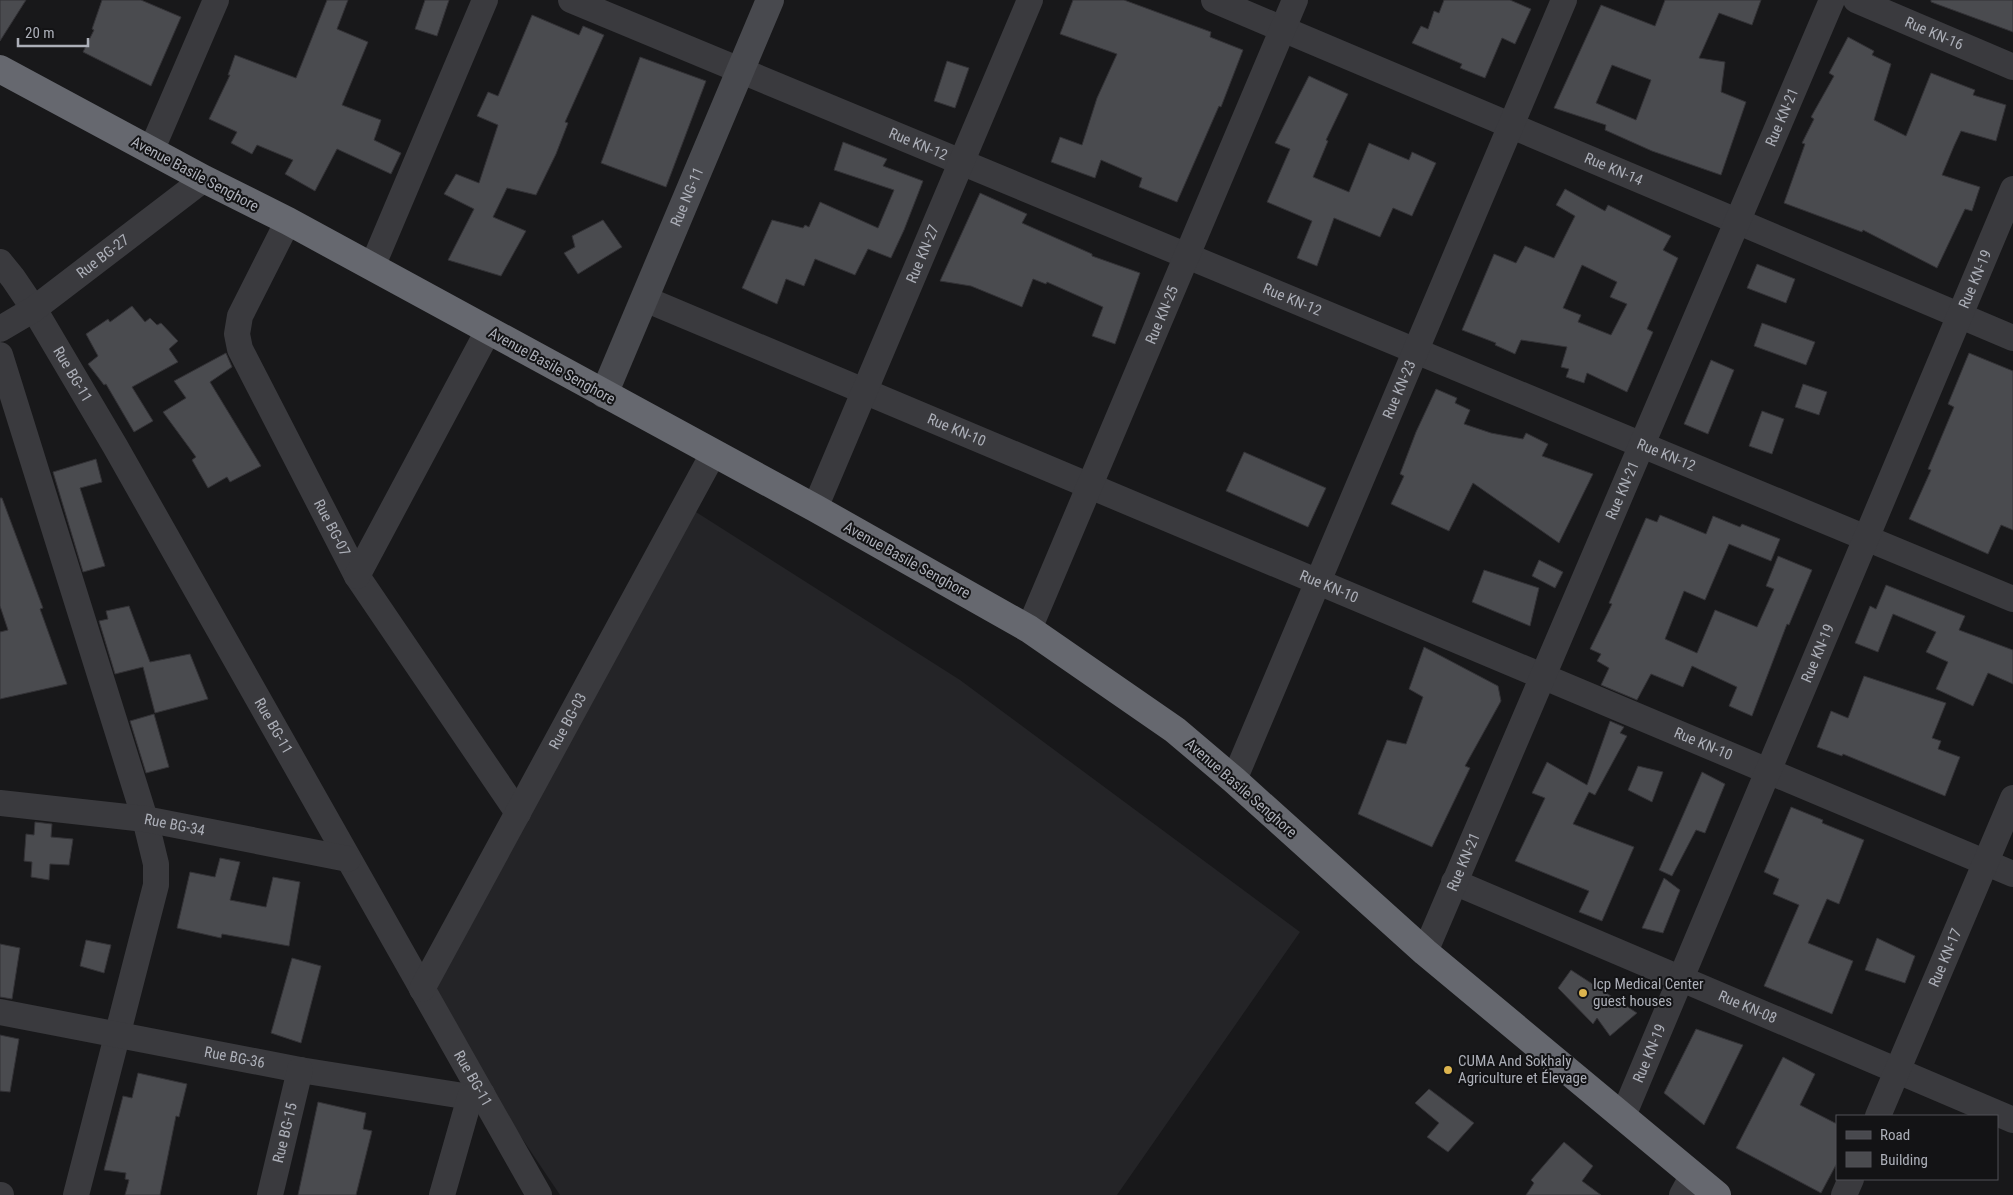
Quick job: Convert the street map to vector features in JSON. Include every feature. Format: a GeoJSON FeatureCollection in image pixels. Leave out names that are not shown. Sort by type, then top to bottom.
{"type":"FeatureCollection","features":[{"type":"Feature","properties":{"kind":"highway","name":"Avenue Basile Senghore"},"geometry":{"type":"LineString","coordinates":[[0,69],[204,179],[288,221],[815,508],[1029,629],[1175,730],[1234,780],[1425,952],[1623,1116],[1688,1185],[1717,1195]]}},
{"type":"Feature","properties":{"kind":"street"},"geometry":{"type":"LineString","coordinates":[[151,151],[216,0]]}},
{"type":"Feature","properties":{"kind":"street"},"geometry":{"type":"LineString","coordinates":[[372,267],[485,0]]}},
{"type":"Feature","properties":{"kind":"street","name":"Rue KN-12"},"geometry":{"type":"LineString","coordinates":[[571,0],[2013,600]]}},
{"type":"Feature","properties":{"kind":"street","name":"Rue NG-11"},"geometry":{"type":"LineString","coordinates":[[604,394],[770,0]]}},
{"type":"Feature","properties":{"kind":"street","name":"Rue KN-27"},"geometry":{"type":"LineString","coordinates":[[815,508],[1030,0]]}},
{"type":"Feature","properties":{"kind":"street","name":"Rue KN-14"},"geometry":{"type":"LineString","coordinates":[[1214,0],[2013,338]]}},
{"type":"Feature","properties":{"kind":"street","name":"Rue KN-25"},"geometry":{"type":"LineString","coordinates":[[1029,629],[1295,0]]}},
{"type":"Feature","properties":{"kind":"street","name":"Rue KN-23"},"geometry":{"type":"LineString","coordinates":[[1234,780],[1564,0]]}},
{"type":"Feature","properties":{"kind":"street","name":"Rue KN-21"},"geometry":{"type":"LineString","coordinates":[[1425,952],[1832,0]]}},
{"type":"Feature","properties":{"kind":"street","name":"Rue KN-16"},"geometry":{"type":"LineString","coordinates":[[1856,0],[2013,67]]}},
{"type":"Feature","properties":{"kind":"street","name":"Rue BG-27"},"geometry":{"type":"LineString","coordinates":[[0,329],[34,310],[204,179]]}},
{"type":"Feature","properties":{"kind":"street","name":"Rue KN-19"},"geometry":{"type":"LineString","coordinates":[[1623,1116],[2013,189]]}},
{"type":"Feature","properties":{"kind":"street","name":"Rue BG-07"},"geometry":{"type":"LineString","coordinates":[[288,221],[240,316],[237,334],[240,349],[357,576],[518,813]]}},
{"type":"Feature","properties":{"kind":"street","name":"Rue BG-11"},"geometry":{"type":"LineString","coordinates":[[0,262],[34,310],[115,446],[422,989],[476,1095],[539,1195]]}},
{"type":"Feature","properties":{"kind":"street","name":"Rue KN-10"},"geometry":{"type":"LineString","coordinates":[[645,299],[2013,874]]}},
{"type":"Feature","properties":{"kind":"street"},"geometry":{"type":"LineString","coordinates":[[357,576],[488,331]]}},
{"type":"Feature","properties":{"kind":"street"},"geometry":{"type":"LineString","coordinates":[[0,356],[145,819],[156,864],[156,886],[76,1195]]}},
{"type":"Feature","properties":{"kind":"street","name":"Rue BG-03"},"geometry":{"type":"LineString","coordinates":[[422,989],[713,454]]}},
{"type":"Feature","properties":{"kind":"street","name":"Rue KN-17"},"geometry":{"type":"LineString","coordinates":[[1878,1115],[2013,798]]}},
{"type":"Feature","properties":{"kind":"street","name":"Rue BG-34"},"geometry":{"type":"LineString","coordinates":[[0,803],[145,819],[348,859]]}},
{"type":"Feature","properties":{"kind":"street","name":"Rue KN-08"},"geometry":{"type":"LineString","coordinates":[[1454,882],[2013,1120]]}},
{"type":"Feature","properties":{"kind":"street","name":"Rue BG-36"},"geometry":{"type":"LineString","coordinates":[[0,1012],[300,1070],[476,1095]]}},
{"type":"Feature","properties":{"kind":"street","name":"Rue BG-15"},"geometry":{"type":"LineString","coordinates":[[270,1195],[300,1070]]}},
{"type":"Feature","properties":{"kind":"street"},"geometry":{"type":"LineString","coordinates":[[442,1195],[476,1095]]}},
{"type":"Feature","properties":{"kind":"street"},"geometry":{"type":"LineString","coordinates":[[1844,1195],[1851,1180]]}},
{"type":"Feature","properties":{"kind":"shaded area"},"geometry":{"type":"Polygon","coordinates":[[[685,505],[960,680],[1300,932],[1117,1195],[560,1195],[422,989],[685,505]]]}},
{"type":"Feature","properties":{"kind":"building"},"geometry":{"type":"Polygon","coordinates":[[[0,0],[26,0],[0,41],[0,0]]]}},
{"type":"Feature","properties":{"kind":"building"},"geometry":{"type":"Polygon","coordinates":[[[102,0],[141,0],[181,17],[151,86],[83,52],[94,30],[92,29],[102,0]]]}},
{"type":"Feature","properties":{"kind":"building"},"geometry":{"type":"Polygon","coordinates":[[[327,0],[348,0],[337,29],[368,42],[342,105],[381,120],[374,140],[401,153],[391,174],[337,149],[315,191],[285,174],[293,160],[257,145],[252,154],[231,143],[237,132],[209,119],[230,75],[228,75],[235,55],[296,78],[327,0]]]}},
{"type":"Feature","properties":{"kind":"building"},"geometry":{"type":"Polygon","coordinates":[[[425,0],[449,0],[437,36],[415,29],[425,0]]]}},
{"type":"Feature","properties":{"kind":"building"},"geometry":{"type":"Polygon","coordinates":[[[1073,0],[1124,0],[1211,32],[1210,37],[1243,50],[1221,107],[1219,106],[1177,202],[1139,187],[1142,178],[1101,160],[1095,178],[1051,162],[1060,137],[1082,145],[1097,98],[1117,54],[1060,34],[1073,0]]]}},
{"type":"Feature","properties":{"kind":"building"},"geometry":{"type":"Polygon","coordinates":[[[1444,0],[1510,0],[1531,9],[1515,44],[1502,38],[1485,78],[1460,68],[1462,64],[1412,43],[1421,26],[1428,29],[1434,11],[1439,13],[1444,0]]]}},
{"type":"Feature","properties":{"kind":"building"},"geometry":{"type":"Polygon","coordinates":[[[1665,0],[1761,0],[1752,25],[1719,13],[1699,58],[1725,62],[1721,92],[1746,102],[1721,175],[1652,151],[1605,130],[1606,125],[1554,108],[1601,5],[1655,26],[1665,0]],[[1612,65],[1596,103],[1636,120],[1651,80],[1612,65]]]}},
{"type":"Feature","properties":{"kind":"building"},"geometry":{"type":"Polygon","coordinates":[[[1931,0],[2013,0],[2013,32],[1931,2],[1931,0]]]}},
{"type":"Feature","properties":{"kind":"building"},"geometry":{"type":"Polygon","coordinates":[[[532,15],[579,35],[583,26],[604,35],[565,122],[568,123],[556,154],[536,195],[507,188],[493,217],[526,231],[501,276],[448,260],[474,209],[444,194],[456,174],[479,183],[498,125],[477,116],[488,92],[498,96],[532,15]]]}},
{"type":"Feature","properties":{"kind":"building"},"geometry":{"type":"Polygon","coordinates":[[[1848,37],[1874,51],[1872,55],[1891,64],[1874,120],[1906,136],[1931,73],[1975,90],[1973,95],[2006,105],[1996,141],[1961,131],[1954,146],[1942,175],[1980,187],[1972,211],[1965,209],[1937,268],[1863,230],[1862,232],[1784,203],[1805,144],[1802,143],[1814,119],[1811,117],[1834,76],[1829,73],[1848,37]]]}},
{"type":"Feature","properties":{"kind":"building"},"geometry":{"type":"Polygon","coordinates":[[[640,57],[706,81],[666,187],[601,163],[640,57]]]}},
{"type":"Feature","properties":{"kind":"building"},"geometry":{"type":"Polygon","coordinates":[[[947,61],[969,68],[955,108],[934,101],[947,61]]]}},
{"type":"Feature","properties":{"kind":"building"},"geometry":{"type":"Polygon","coordinates":[[[1309,76],[1348,94],[1326,140],[1328,141],[1313,177],[1349,192],[1369,143],[1409,160],[1412,152],[1436,163],[1412,216],[1393,208],[1380,237],[1334,218],[1317,266],[1297,258],[1312,221],[1267,202],[1290,149],[1275,143],[1309,76]]]}},
{"type":"Feature","properties":{"kind":"building"},"geometry":{"type":"Polygon","coordinates":[[[843,142],[887,159],[883,166],[923,181],[891,258],[868,249],[855,275],[815,259],[804,286],[786,279],[777,304],[742,288],[772,220],[803,228],[805,225],[809,227],[820,202],[878,228],[894,190],[834,170],[843,142]]]}},
{"type":"Feature","properties":{"kind":"building"},"geometry":{"type":"Polygon","coordinates":[[[1565,189],[1605,211],[1608,205],[1671,236],[1663,250],[1678,258],[1647,329],[1653,332],[1627,392],[1587,373],[1584,383],[1566,377],[1569,369],[1561,367],[1567,347],[1521,340],[1515,354],[1495,345],[1496,343],[1462,330],[1494,254],[1516,263],[1525,246],[1554,258],[1575,216],[1556,205],[1565,189]],[[1582,265],[1563,308],[1581,315],[1578,322],[1611,335],[1627,304],[1610,297],[1617,282],[1582,265]]]}},
{"type":"Feature","properties":{"kind":"building"},"geometry":{"type":"Polygon","coordinates":[[[980,193],[1027,214],[1022,223],[1092,254],[1092,256],[1140,273],[1115,344],[1092,336],[1103,307],[1047,282],[1046,284],[1033,279],[1022,307],[971,286],[940,281],[980,193]]]}},
{"type":"Feature","properties":{"kind":"building"},"geometry":{"type":"Polygon","coordinates":[[[603,220],[622,247],[578,274],[564,253],[575,247],[572,236],[603,220]]]}},
{"type":"Feature","properties":{"kind":"building"},"geometry":{"type":"Polygon","coordinates":[[[1757,264],[1795,279],[1786,303],[1747,288],[1757,264]]]}},
{"type":"Feature","properties":{"kind":"building"},"geometry":{"type":"Polygon","coordinates":[[[132,306],[145,322],[150,318],[157,325],[161,323],[178,341],[169,349],[178,362],[132,387],[153,421],[134,432],[106,384],[104,385],[88,364],[98,356],[86,334],[108,319],[110,322],[132,306]]]}},
{"type":"Feature","properties":{"kind":"building"},"geometry":{"type":"Polygon","coordinates":[[[1762,323],[1815,342],[1806,365],[1754,346],[1762,323]]]}},
{"type":"Feature","properties":{"kind":"building"},"geometry":{"type":"Polygon","coordinates":[[[226,353],[232,367],[210,382],[261,466],[230,482],[227,477],[208,488],[192,460],[196,457],[163,412],[186,398],[174,381],[226,353]]]}},
{"type":"Feature","properties":{"kind":"building"},"geometry":{"type":"Polygon","coordinates":[[[1969,353],[2013,371],[2013,530],[2001,525],[1988,554],[1909,519],[1931,470],[1928,469],[1954,407],[1948,404],[1969,353]]]}},
{"type":"Feature","properties":{"kind":"building"},"geometry":{"type":"Polygon","coordinates":[[[1711,360],[1734,370],[1708,434],[1684,424],[1711,360]]]}},
{"type":"Feature","properties":{"kind":"building"},"geometry":{"type":"Polygon","coordinates":[[[1803,384],[1827,392],[1819,415],[1795,407],[1803,384]]]}},
{"type":"Feature","properties":{"kind":"building"},"geometry":{"type":"Polygon","coordinates":[[[1436,389],[1457,398],[1455,403],[1470,410],[1464,424],[1491,433],[1523,439],[1526,433],[1548,444],[1542,456],[1593,474],[1559,543],[1473,483],[1449,531],[1391,504],[1404,476],[1400,474],[1416,432],[1436,389]]]}},
{"type":"Feature","properties":{"kind":"building"},"geometry":{"type":"Polygon","coordinates":[[[1762,411],[1784,419],[1772,454],[1749,446],[1762,411]]]}},
{"type":"Feature","properties":{"kind":"building"},"geometry":{"type":"Polygon","coordinates":[[[1244,452],[1326,488],[1308,527],[1226,491],[1244,452]]]}},
{"type":"Feature","properties":{"kind":"building"},"geometry":{"type":"Polygon","coordinates":[[[96,459],[102,482],[80,488],[105,566],[83,572],[53,472],[96,459]]]}},
{"type":"Feature","properties":{"kind":"building"},"geometry":{"type":"Polygon","coordinates":[[[0,498],[2,498],[43,608],[40,609],[67,684],[0,699],[0,632],[8,630],[0,606],[0,498]]]}},
{"type":"Feature","properties":{"kind":"building"},"geometry":{"type":"Polygon","coordinates":[[[1660,515],[1706,534],[1713,516],[1740,527],[1742,524],[1780,539],[1771,561],[1729,544],[1705,600],[1684,591],[1665,639],[1697,653],[1715,610],[1757,627],[1774,589],[1766,586],[1778,556],[1812,570],[1789,625],[1787,624],[1752,716],[1729,706],[1737,687],[1692,666],[1683,687],[1651,674],[1637,700],[1601,685],[1609,668],[1597,661],[1601,654],[1590,649],[1612,604],[1609,603],[1646,518],[1657,522],[1660,515]]]}},
{"type":"Feature","properties":{"kind":"building"},"geometry":{"type":"Polygon","coordinates":[[[1539,560],[1563,572],[1555,588],[1532,576],[1539,560]]]}},
{"type":"Feature","properties":{"kind":"building"},"geometry":{"type":"Polygon","coordinates":[[[1484,570],[1539,588],[1530,626],[1472,602],[1484,570]]]}},
{"type":"Feature","properties":{"kind":"building"},"geometry":{"type":"Polygon","coordinates":[[[1886,585],[1965,616],[1959,630],[2013,650],[2013,684],[1988,673],[1973,706],[1936,689],[1948,662],[1926,652],[1936,632],[1893,614],[1878,652],[1855,643],[1870,606],[1876,609],[1886,585]]]}},
{"type":"Feature","properties":{"kind":"building"},"geometry":{"type":"Polygon","coordinates":[[[129,606],[150,662],[190,654],[208,699],[155,713],[143,667],[115,674],[99,621],[108,619],[106,611],[129,606]]]}},
{"type":"Feature","properties":{"kind":"building"},"geometry":{"type":"Polygon","coordinates":[[[1424,647],[1498,686],[1501,701],[1465,766],[1470,768],[1432,847],[1358,814],[1387,740],[1406,744],[1423,697],[1409,689],[1424,647]]]}},
{"type":"Feature","properties":{"kind":"building"},"geometry":{"type":"Polygon","coordinates":[[[1864,676],[1946,703],[1932,738],[1941,741],[1938,749],[1960,757],[1945,796],[1843,754],[1842,756],[1817,747],[1831,711],[1848,718],[1864,676]]]}},
{"type":"Feature","properties":{"kind":"building"},"geometry":{"type":"Polygon","coordinates":[[[154,714],[169,767],[146,773],[130,721],[154,714]]]}},
{"type":"Feature","properties":{"kind":"building"},"geometry":{"type":"Polygon","coordinates":[[[1610,721],[1624,727],[1620,733],[1627,736],[1595,795],[1589,792],[1573,824],[1634,847],[1602,921],[1579,912],[1589,891],[1515,861],[1545,798],[1532,793],[1547,762],[1587,785],[1610,721]]]}},
{"type":"Feature","properties":{"kind":"building"},"geometry":{"type":"Polygon","coordinates":[[[1638,766],[1663,772],[1652,802],[1628,790],[1638,766]]]}},
{"type":"Feature","properties":{"kind":"building"},"geometry":{"type":"Polygon","coordinates":[[[1702,772],[1725,784],[1705,833],[1696,830],[1672,876],[1659,870],[1702,772]]]}},
{"type":"Feature","properties":{"kind":"building"},"geometry":{"type":"Polygon","coordinates":[[[1791,807],[1823,820],[1822,823],[1864,840],[1839,904],[1827,899],[1808,943],[1853,961],[1832,1014],[1764,986],[1799,905],[1773,894],[1779,879],[1764,872],[1791,807]]]}},
{"type":"Feature","properties":{"kind":"building"},"geometry":{"type":"Polygon","coordinates":[[[35,822],[52,824],[51,837],[73,839],[69,865],[50,864],[49,880],[31,877],[32,862],[24,861],[26,834],[34,835],[35,822]]]}},
{"type":"Feature","properties":{"kind":"building"},"geometry":{"type":"Polygon","coordinates":[[[220,858],[240,862],[230,900],[266,907],[273,877],[300,882],[289,946],[222,934],[221,938],[177,928],[190,872],[215,877],[220,858]]]}},
{"type":"Feature","properties":{"kind":"building"},"geometry":{"type":"Polygon","coordinates":[[[1664,878],[1680,890],[1663,933],[1642,928],[1664,878]]]}},
{"type":"Feature","properties":{"kind":"building"},"geometry":{"type":"Polygon","coordinates":[[[1877,938],[1915,956],[1905,983],[1865,970],[1877,938]]]}},
{"type":"Feature","properties":{"kind":"building"},"geometry":{"type":"Polygon","coordinates":[[[86,940],[111,945],[104,973],[80,966],[86,940]]]}},
{"type":"Feature","properties":{"kind":"building"},"geometry":{"type":"Polygon","coordinates":[[[0,944],[20,948],[12,999],[0,997],[0,944]]]}},
{"type":"Feature","properties":{"kind":"building"},"geometry":{"type":"Polygon","coordinates":[[[292,958],[321,966],[301,1043],[271,1033],[292,958]]]}},
{"type":"Feature","properties":{"kind":"building"},"geometry":{"type":"Polygon","coordinates":[[[1571,970],[1637,1013],[1610,1036],[1597,1018],[1593,1024],[1558,988],[1571,970]]]}},
{"type":"Feature","properties":{"kind":"building"},"geometry":{"type":"Polygon","coordinates":[[[1696,1029],[1743,1045],[1704,1125],[1664,1093],[1696,1029]]]}},
{"type":"Feature","properties":{"kind":"building"},"geometry":{"type":"Polygon","coordinates":[[[0,1035],[19,1039],[10,1092],[0,1091],[0,1035]]]}},
{"type":"Feature","properties":{"kind":"building"},"geometry":{"type":"Polygon","coordinates":[[[1783,1057],[1815,1074],[1800,1105],[1836,1123],[1836,1165],[1821,1193],[1736,1148],[1783,1057]]]}},
{"type":"Feature","properties":{"kind":"building"},"geometry":{"type":"Polygon","coordinates":[[[138,1073],[187,1084],[179,1117],[176,1116],[160,1195],[125,1195],[129,1180],[125,1179],[126,1173],[104,1170],[123,1096],[132,1098],[138,1073]]]}},
{"type":"Feature","properties":{"kind":"building"},"geometry":{"type":"Polygon","coordinates":[[[1429,1089],[1474,1123],[1448,1152],[1427,1137],[1439,1123],[1415,1103],[1429,1089]]]}},
{"type":"Feature","properties":{"kind":"building"},"geometry":{"type":"Polygon","coordinates":[[[318,1102],[366,1113],[363,1129],[372,1131],[356,1195],[298,1195],[318,1102]]]}},
{"type":"Feature","properties":{"kind":"building"},"geometry":{"type":"Polygon","coordinates":[[[1564,1142],[1593,1166],[1582,1181],[1601,1195],[1526,1195],[1534,1183],[1531,1180],[1564,1142]]]}},
{"type":"Feature","properties":{"kind":"place","name":"Icp Medical Center guest houses"},"geometry":{"type":"Point","coordinates":[1583,993]}},
{"type":"Feature","properties":{"kind":"place","name":"CUMA And Sokhaly Agriculture et Élevage"},"geometry":{"type":"Point","coordinates":[1448,1070]}}]}
